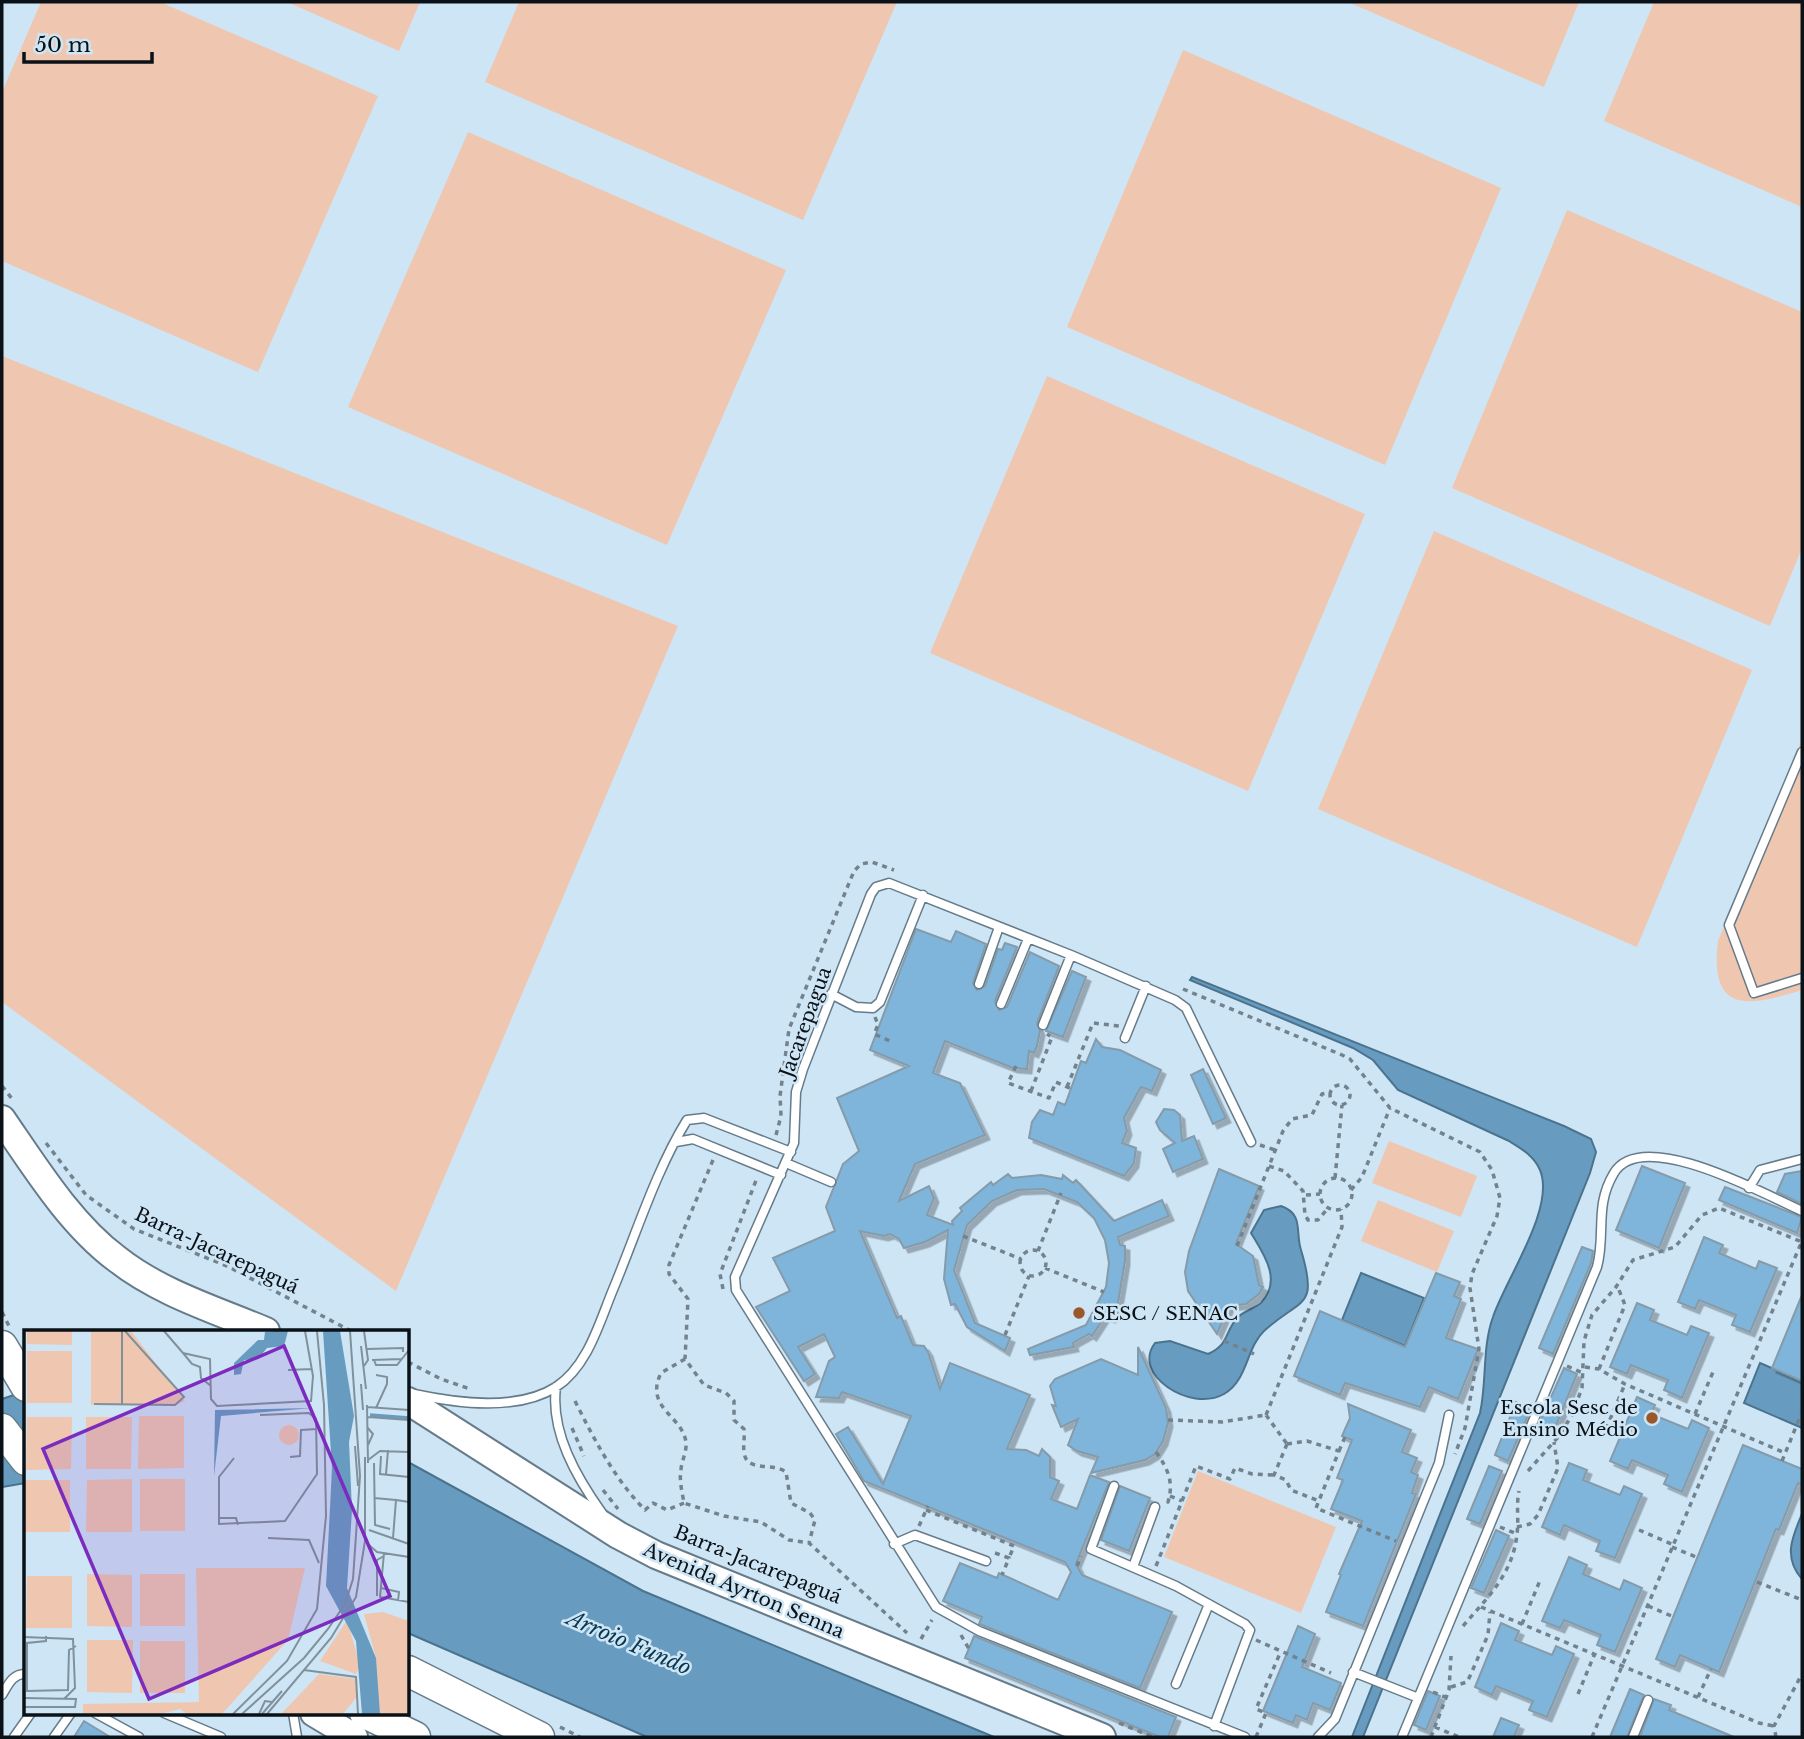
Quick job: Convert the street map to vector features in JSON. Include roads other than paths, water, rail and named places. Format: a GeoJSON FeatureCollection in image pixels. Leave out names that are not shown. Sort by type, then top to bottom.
{"type":"FeatureCollection","features":[{"type":"Feature","properties":{"kind":"highway"},"geometry":{"type":"LineString","coordinates":[[10,1112],[82,1225],[115,1258],[160,1286],[264,1330]]}},
{"type":"Feature","properties":{"kind":"highway"},"geometry":{"type":"LineString","coordinates":[[2,1346],[24,1383]]}},
{"type":"Feature","properties":{"kind":"highway","name":"Avenida Ayrton Senna"},"geometry":{"type":"LineString","coordinates":[[410,1402],[619,1523],[656,1555],[1108,1730]]}},
{"type":"Feature","properties":{"kind":"highway"},"geometry":{"type":"LineString","coordinates":[[2,1429],[24,1457]]}},
{"type":"Feature","properties":{"kind":"highway"},"geometry":{"type":"LineString","coordinates":[[410,1672],[539,1737]]}},
{"type":"Feature","properties":{"kind":"highway"},"geometry":{"type":"LineString","coordinates":[[316,1714],[354,1737]]}},
{"type":"Feature","properties":{"kind":"highway"},"geometry":{"type":"LineString","coordinates":[[367,1714],[415,1737]]}},
{"type":"Feature","properties":{"kind":"lane"},"geometry":{"type":"LineString","coordinates":[[1802,752],[1799,767],[1729,925],[1754,993],[1802,978]]}},
{"type":"Feature","properties":{"kind":"lane","name":"Jacarepagua"},"geometry":{"type":"LineString","coordinates":[[894,1544],[736,1290],[735,1277],[791,1152],[796,1131],[796,1092],[831,994],[872,894],[876,887],[889,883],[923,895]]}},
{"type":"Feature","properties":{"kind":"lane"},"geometry":{"type":"LineString","coordinates":[[831,994],[856,1007],[873,1008],[880,1002],[923,895],[1146,986],[1186,1008],[1251,1142]]}},
{"type":"Feature","properties":{"kind":"lane"},"geometry":{"type":"LineString","coordinates":[[979,984],[999,927]]}},
{"type":"Feature","properties":{"kind":"lane"},"geometry":{"type":"LineString","coordinates":[[1001,1004],[1028,939]]}},
{"type":"Feature","properties":{"kind":"lane"},"geometry":{"type":"LineString","coordinates":[[1043,1025],[1071,955]]}},
{"type":"Feature","properties":{"kind":"lane"},"geometry":{"type":"LineString","coordinates":[[1126,1034],[1146,986]]}},
{"type":"Feature","properties":{"kind":"lane"},"geometry":{"type":"LineString","coordinates":[[410,1392],[446,1401],[491,1404],[535,1395],[556,1387],[574,1369],[590,1344],[687,1120],[694,1117],[704,1118],[791,1152]]}},
{"type":"Feature","properties":{"kind":"lane"},"geometry":{"type":"LineString","coordinates":[[676,1142],[689,1138],[781,1175]]}},
{"type":"Feature","properties":{"kind":"lane"},"geometry":{"type":"LineString","coordinates":[[1402,1737],[1416,1697],[1597,1267],[1603,1200],[1614,1172],[1625,1161],[1647,1155],[1673,1159],[1802,1212]]}},
{"type":"Feature","properties":{"kind":"lane"},"geometry":{"type":"LineString","coordinates":[[1749,1188],[1760,1170],[1802,1159]]}},
{"type":"Feature","properties":{"kind":"lane"},"geometry":{"type":"LineString","coordinates":[[786,1163],[831,1182]]}},
{"type":"Feature","properties":{"kind":"lane"},"geometry":{"type":"LineString","coordinates":[[556,1387],[556,1413],[565,1445],[584,1489],[619,1523]]}},
{"type":"Feature","properties":{"kind":"lane"},"geometry":{"type":"LineString","coordinates":[[1318,1737],[1335,1719],[1439,1463],[1449,1415]]}},
{"type":"Feature","properties":{"kind":"lane"},"geometry":{"type":"LineString","coordinates":[[1114,1486],[1090,1546],[1209,1604],[1245,1624],[1250,1630],[1214,1726]]}},
{"type":"Feature","properties":{"kind":"lane"},"geometry":{"type":"LineString","coordinates":[[1133,1567],[1155,1507]]}},
{"type":"Feature","properties":{"kind":"lane"},"geometry":{"type":"LineString","coordinates":[[986,1561],[915,1535],[894,1544],[936,1607],[949,1616],[1245,1737]]}},
{"type":"Feature","properties":{"kind":"lane"},"geometry":{"type":"LineString","coordinates":[[1176,1684],[1209,1604]]}},
{"type":"Feature","properties":{"kind":"lane"},"geometry":{"type":"LineString","coordinates":[[1353,1672],[1416,1697]]}},
{"type":"Feature","properties":{"kind":"lane"},"geometry":{"type":"LineString","coordinates":[[2,1695],[12,1679],[24,1674]]}},
{"type":"Feature","properties":{"kind":"lane"},"geometry":{"type":"LineString","coordinates":[[1633,1737],[1648,1700]]}},
{"type":"Feature","properties":{"kind":"lane"},"geometry":{"type":"LineString","coordinates":[[14,1737],[30,1714]]}},
{"type":"Feature","properties":{"kind":"lane"},"geometry":{"type":"LineString","coordinates":[[54,1737],[70,1714]]}},
{"type":"Feature","properties":{"kind":"lane"},"geometry":{"type":"LineString","coordinates":[[97,1714],[139,1737]]}},
{"type":"Feature","properties":{"kind":"lane"},"geometry":{"type":"LineString","coordinates":[[166,1714],[221,1737]]}},
{"type":"Feature","properties":{"kind":"lane"},"geometry":{"type":"LineString","coordinates":[[293,1714],[297,1737]]}},
{"type":"Feature","properties":{"kind":"water"},"geometry":{"type":"Polygon","coordinates":[[[1192,977],[1564,1126],[1591,1139],[1596,1152],[1590,1173],[1363,1737],[1352,1737],[1480,1413],[1490,1328],[1535,1223],[1543,1186],[1540,1170],[1531,1157],[1509,1141],[1398,1090],[1373,1060],[1353,1048],[1190,980],[1192,977]]]}},
{"type":"Feature","properties":{"kind":"water"},"geometry":{"type":"Polygon","coordinates":[[[1281,1206],[1296,1218],[1308,1283],[1303,1300],[1258,1338],[1238,1381],[1224,1394],[1210,1399],[1196,1398],[1168,1387],[1157,1378],[1151,1367],[1150,1355],[1155,1343],[1170,1341],[1208,1354],[1220,1346],[1238,1317],[1261,1303],[1267,1294],[1271,1276],[1269,1267],[1251,1233],[1264,1210],[1281,1206]]]}},
{"type":"Feature","properties":{"kind":"water"},"geometry":{"type":"Polygon","coordinates":[[[1361,1273],[1424,1298],[1405,1346],[1342,1320],[1361,1273]]]}},
{"type":"Feature","properties":{"kind":"water"},"geometry":{"type":"Polygon","coordinates":[[[1760,1363],[1802,1381],[1802,1428],[1744,1403],[1760,1363]]]}},
{"type":"Feature","properties":{"kind":"water"},"geometry":{"type":"Polygon","coordinates":[[[24,1392],[24,1483],[2,1487],[2,1399],[24,1392]]]}},
{"type":"Feature","properties":{"kind":"water","name":"Arroio Fundo"},"geometry":{"type":"Polygon","coordinates":[[[410,1463],[643,1591],[994,1737],[647,1737],[410,1634],[410,1463]]]}},
{"type":"Feature","properties":{"kind":"water"},"geometry":{"type":"Polygon","coordinates":[[[1802,1514],[1802,1579],[1793,1563],[1791,1547],[1802,1514]]]}},
{"type":"Feature","properties":{"kind":"place","name":"SESC / SENAC"},"geometry":{"type":"Point","coordinates":[1079,1313]}},
{"type":"Feature","properties":{"kind":"place","name":"Escola Sesc de Ensino Médio"},"geometry":{"type":"Point","coordinates":[1652,1418]}}]}
